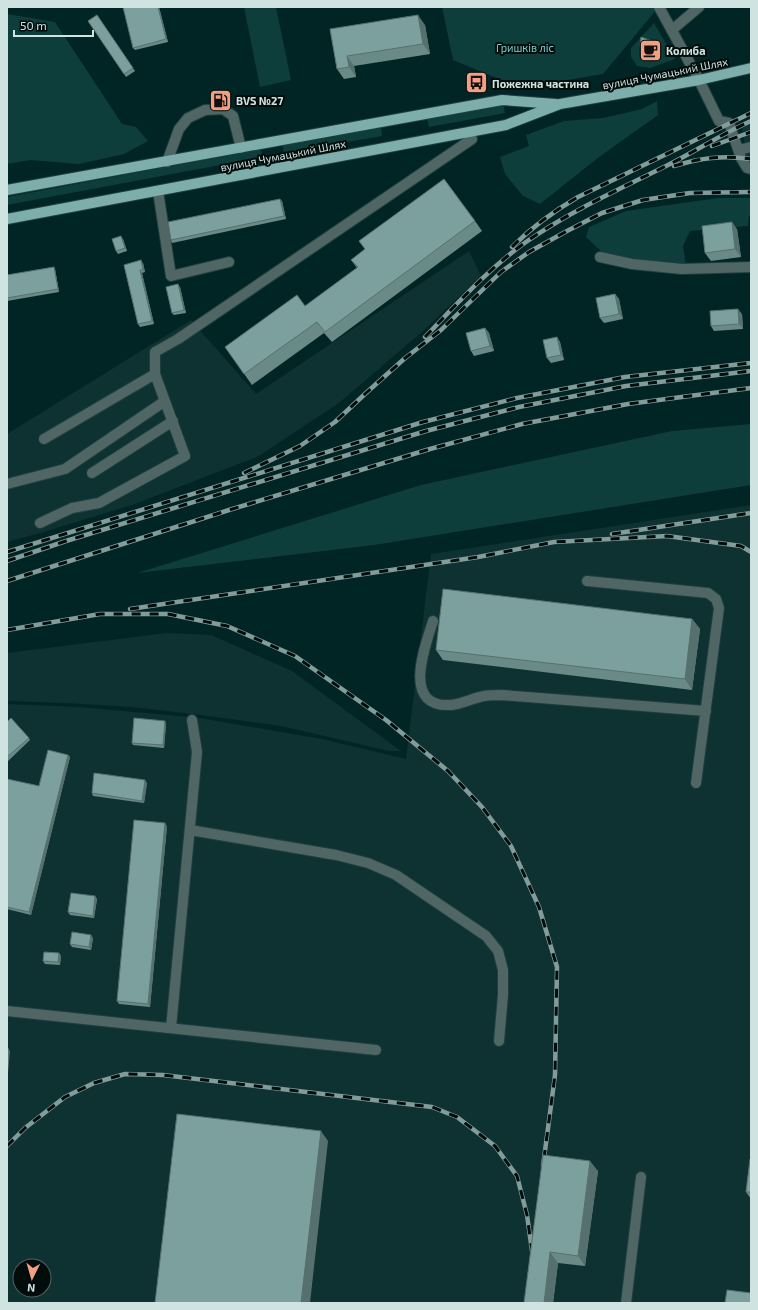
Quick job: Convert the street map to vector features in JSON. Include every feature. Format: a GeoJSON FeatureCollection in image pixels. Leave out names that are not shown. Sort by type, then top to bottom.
{"type":"FeatureCollection","features":[{"type":"Feature","properties":{"kind":"main road","name":"вулиця Чумацький Шлях"},"geometry":{"type":"LineString","coordinates":[[7,219],[506,125],[560,104],[699,80],[751,68]]}},
{"type":"Feature","properties":{"kind":"main road","name":"вулиця Чумацький Шлях"},"geometry":{"type":"LineString","coordinates":[[7,190],[502,100],[560,104]]}},
{"type":"Feature","properties":{"kind":"street"},"geometry":{"type":"LineString","coordinates":[[672,30],[699,7]]}},
{"type":"Feature","properties":{"kind":"street"},"geometry":{"type":"LineString","coordinates":[[661,8],[719,121],[729,123],[741,158],[747,168],[751,169]]}},
{"type":"Feature","properties":{"kind":"street"},"geometry":{"type":"LineString","coordinates":[[167,162],[179,129],[188,118],[205,110],[223,109],[233,116],[241,148]]}},
{"type":"Feature","properties":{"kind":"street"},"geometry":{"type":"LineString","coordinates":[[40,524],[72,508],[99,503],[185,456],[155,374],[155,352],[178,339],[472,139]]}},
{"type":"Feature","properties":{"kind":"street"},"geometry":{"type":"LineString","coordinates":[[739,150],[751,147]]}},
{"type":"Feature","properties":{"kind":"street"},"geometry":{"type":"LineString","coordinates":[[158,191],[171,276],[229,262]]}},
{"type":"Feature","properties":{"kind":"street"},"geometry":{"type":"LineString","coordinates":[[600,257],[632,264],[682,269],[751,267]]}},
{"type":"Feature","properties":{"kind":"street"},"geometry":{"type":"LineString","coordinates":[[44,439],[155,374]]}},
{"type":"Feature","properties":{"kind":"street"},"geometry":{"type":"LineString","coordinates":[[7,484],[65,469],[165,401]]}},
{"type":"Feature","properties":{"kind":"street"},"geometry":{"type":"LineString","coordinates":[[92,473],[173,421]]}},
{"type":"Feature","properties":{"kind":"street"},"geometry":{"type":"LineString","coordinates":[[587,581],[708,593],[716,599],[719,608],[696,783]]}},
{"type":"Feature","properties":{"kind":"street"},"geometry":{"type":"LineString","coordinates":[[433,621],[421,661],[420,680],[425,697],[438,705],[453,705],[485,695],[502,695],[706,711]]}},
{"type":"Feature","properties":{"kind":"street"},"geometry":{"type":"LineString","coordinates":[[171,1028],[197,752],[192,720]]}},
{"type":"Feature","properties":{"kind":"street"},"geometry":{"type":"LineString","coordinates":[[190,830],[336,855],[368,863],[396,875],[486,936],[498,951],[503,970],[503,995],[499,1041]]}},
{"type":"Feature","properties":{"kind":"street"},"geometry":{"type":"LineString","coordinates":[[7,1011],[376,1050]]}},
{"type":"Feature","properties":{"kind":"street"},"geometry":{"type":"LineString","coordinates":[[626,1303],[640,1177]]}},
{"type":"Feature","properties":{"kind":"shaded area"},"geometry":{"type":"Polygon","coordinates":[[[751,123],[751,166],[748,166],[742,128],[751,123]]]}},
{"type":"Feature","properties":{"kind":"shaded area"},"geometry":{"type":"Polygon","coordinates":[[[469,251],[481,276],[423,331],[339,403],[259,456],[135,504],[7,542],[7,434],[191,320],[256,394],[469,251]]]}},
{"type":"Feature","properties":{"kind":"shaded area"},"geometry":{"type":"Polygon","coordinates":[[[751,505],[751,1303],[7,1303],[7,704],[79,707],[200,718],[322,739],[406,759],[431,554],[751,505]]]}},
{"type":"Feature","properties":{"kind":"shaded area"},"geometry":{"type":"Polygon","coordinates":[[[167,633],[211,635],[292,671],[401,751],[389,751],[281,726],[201,715],[132,707],[7,701],[7,653],[167,633]]]}},
{"type":"Feature","properties":{"kind":"green space"},"geometry":{"type":"Polygon","coordinates":[[[244,7],[276,7],[291,80],[260,87],[244,7]]]}},
{"type":"Feature","properties":{"kind":"green space","name":"Гришків ліс"},"geometry":{"type":"Polygon","coordinates":[[[442,7],[655,7],[657,9],[603,74],[521,88],[453,60],[442,7]]]}},
{"type":"Feature","properties":{"kind":"green space"},"geometry":{"type":"Polygon","coordinates":[[[7,14],[55,22],[122,124],[136,127],[148,141],[124,154],[79,164],[30,160],[7,164],[7,14]]]}},
{"type":"Feature","properties":{"kind":"green space"},"geometry":{"type":"Polygon","coordinates":[[[654,23],[675,59],[650,68],[637,66],[631,57],[631,48],[654,23]]]}},
{"type":"Feature","properties":{"kind":"green space"},"geometry":{"type":"Polygon","coordinates":[[[657,101],[658,115],[599,157],[540,204],[523,196],[505,174],[500,157],[529,146],[526,135],[564,121],[603,118],[642,109],[657,101]]]}},
{"type":"Feature","properties":{"kind":"green space"},"geometry":{"type":"Polygon","coordinates":[[[503,104],[505,113],[429,127],[427,118],[503,104]]]}},
{"type":"Feature","properties":{"kind":"green space"},"geometry":{"type":"Polygon","coordinates":[[[381,127],[382,136],[284,153],[282,144],[381,127]]]}},
{"type":"Feature","properties":{"kind":"green space"},"geometry":{"type":"Polygon","coordinates":[[[261,149],[262,157],[7,205],[7,197],[261,149]]]}},
{"type":"Feature","properties":{"kind":"green space"},"geometry":{"type":"Polygon","coordinates":[[[718,198],[751,198],[751,216],[749,216],[748,226],[690,231],[683,246],[686,265],[635,262],[605,255],[586,237],[589,227],[626,211],[718,198]]]}},
{"type":"Feature","properties":{"kind":"green space"},"geometry":{"type":"Polygon","coordinates":[[[751,424],[751,485],[374,545],[137,573],[421,485],[672,431],[751,424]]]}},
{"type":"Feature","properties":{"kind":"building"},"geometry":{"type":"Polygon","coordinates":[[[123,7],[158,7],[166,39],[133,48],[123,7]]]}},
{"type":"Feature","properties":{"kind":"building"},"geometry":{"type":"Polygon","coordinates":[[[97,15],[133,68],[124,74],[88,21],[97,15]]]}},
{"type":"Feature","properties":{"kind":"building"},"geometry":{"type":"Polygon","coordinates":[[[418,15],[423,44],[347,56],[349,67],[337,69],[330,29],[418,15]]]}},
{"type":"Feature","properties":{"kind":"building"},"geometry":{"type":"Polygon","coordinates":[[[641,37],[652,41],[654,46],[646,51],[640,47],[641,37]]]}},
{"type":"Feature","properties":{"kind":"building"},"geometry":{"type":"Polygon","coordinates":[[[444,179],[475,221],[325,332],[317,322],[244,374],[225,347],[297,295],[305,306],[358,267],[351,260],[365,249],[359,241],[444,179]]]}},
{"type":"Feature","properties":{"kind":"building"},"geometry":{"type":"Polygon","coordinates":[[[280,199],[284,216],[171,240],[168,222],[280,199]]]}},
{"type":"Feature","properties":{"kind":"building"},"geometry":{"type":"Polygon","coordinates":[[[732,222],[735,249],[705,253],[702,226],[732,222]]]}},
{"type":"Feature","properties":{"kind":"building"},"geometry":{"type":"Polygon","coordinates":[[[121,236],[125,248],[116,251],[112,239],[121,236]]]}},
{"type":"Feature","properties":{"kind":"building"},"geometry":{"type":"Polygon","coordinates":[[[141,260],[143,270],[140,270],[152,321],[138,324],[124,265],[141,260]]]}},
{"type":"Feature","properties":{"kind":"building"},"geometry":{"type":"Polygon","coordinates":[[[54,267],[58,289],[7,298],[7,275],[54,267]]]}},
{"type":"Feature","properties":{"kind":"building"},"geometry":{"type":"Polygon","coordinates":[[[178,284],[184,310],[172,313],[166,287],[178,284]]]}},
{"type":"Feature","properties":{"kind":"building"},"geometry":{"type":"Polygon","coordinates":[[[615,294],[619,314],[600,318],[596,298],[615,294]]]}},
{"type":"Feature","properties":{"kind":"building"},"geometry":{"type":"Polygon","coordinates":[[[738,309],[739,324],[711,326],[710,311],[738,309]]]}},
{"type":"Feature","properties":{"kind":"building"},"geometry":{"type":"Polygon","coordinates":[[[485,328],[490,346],[471,351],[466,333],[485,328]]]}},
{"type":"Feature","properties":{"kind":"building"},"geometry":{"type":"Polygon","coordinates":[[[557,337],[561,355],[547,358],[543,340],[557,337]]]}},
{"type":"Feature","properties":{"kind":"building"},"geometry":{"type":"Polygon","coordinates":[[[443,589],[692,619],[685,679],[436,650],[443,589]]]}},
{"type":"Feature","properties":{"kind":"building"},"geometry":{"type":"Polygon","coordinates":[[[11,718],[29,738],[7,757],[7,722],[11,718]]]}},
{"type":"Feature","properties":{"kind":"building"},"geometry":{"type":"Polygon","coordinates":[[[134,718],[165,721],[163,745],[132,743],[134,718]]]}},
{"type":"Feature","properties":{"kind":"building"},"geometry":{"type":"Polygon","coordinates":[[[48,750],[68,755],[29,912],[7,907],[7,779],[39,786],[48,750]]]}},
{"type":"Feature","properties":{"kind":"building"},"geometry":{"type":"Polygon","coordinates":[[[94,773],[145,780],[142,801],[92,793],[94,773]]]}},
{"type":"Feature","properties":{"kind":"building"},"geometry":{"type":"Polygon","coordinates":[[[134,820],[165,823],[148,1004],[117,1001],[134,820]]]}},
{"type":"Feature","properties":{"kind":"building"},"geometry":{"type":"Polygon","coordinates":[[[71,893],[95,896],[93,916],[68,912],[71,893]]]}},
{"type":"Feature","properties":{"kind":"building"},"geometry":{"type":"Polygon","coordinates":[[[72,932],[91,935],[89,947],[70,944],[72,932]]]}},
{"type":"Feature","properties":{"kind":"building"},"geometry":{"type":"Polygon","coordinates":[[[44,952],[59,953],[58,962],[43,961],[44,952]]]}},
{"type":"Feature","properties":{"kind":"building"},"geometry":{"type":"Polygon","coordinates":[[[177,1114],[321,1131],[301,1303],[155,1303],[177,1114]]]}},
{"type":"Feature","properties":{"kind":"building"},"geometry":{"type":"Polygon","coordinates":[[[543,1155],[590,1161],[578,1256],[550,1252],[544,1303],[524,1303],[543,1155]]]}},
{"type":"Feature","properties":{"kind":"building"},"geometry":{"type":"Polygon","coordinates":[[[750,1159],[751,1192],[746,1192],[750,1159]]]}},
{"type":"Feature","properties":{"kind":"building"},"geometry":{"type":"Polygon","coordinates":[[[727,1290],[751,1293],[751,1303],[725,1303],[727,1290]]]}},
{"type":"Feature","properties":{"kind":"railway"},"geometry":{"type":"LineString","coordinates":[[512,247],[544,220],[578,197],[751,113]]}},
{"type":"Feature","properties":{"kind":"railway"},"geometry":{"type":"LineString","coordinates":[[425,337],[486,275],[526,242],[560,220],[751,121]]}},
{"type":"Feature","properties":{"kind":"railway"},"geometry":{"type":"LineString","coordinates":[[712,146],[751,132]]}},
{"type":"Feature","properties":{"kind":"railway"},"geometry":{"type":"LineString","coordinates":[[674,166],[712,158],[731,157],[751,159]]}},
{"type":"Feature","properties":{"kind":"railway"},"geometry":{"type":"LineString","coordinates":[[244,473],[300,446],[335,422],[404,359],[441,330],[501,272],[529,252],[602,213],[643,200],[690,193],[751,192]]}},
{"type":"Feature","properties":{"kind":"railway"},"geometry":{"type":"LineString","coordinates":[[7,552],[423,422],[517,398],[625,377],[751,363]]}},
{"type":"Feature","properties":{"kind":"railway"},"geometry":{"type":"LineString","coordinates":[[7,561],[66,541],[426,431],[519,407],[626,386],[751,371]]}},
{"type":"Feature","properties":{"kind":"railway"},"geometry":{"type":"LineString","coordinates":[[7,581],[229,510],[430,449],[522,424],[628,404],[751,388]]}},
{"type":"Feature","properties":{"kind":"railway"},"geometry":{"type":"LineString","coordinates":[[612,534],[751,513]]}},
{"type":"Feature","properties":{"kind":"railway"},"geometry":{"type":"LineString","coordinates":[[130,609],[478,557],[554,542],[667,536],[741,546],[751,552]]}},
{"type":"Feature","properties":{"kind":"railway"},"geometry":{"type":"LineString","coordinates":[[7,630],[100,614],[168,614],[227,626],[295,656],[386,720],[448,771],[482,807],[511,846],[539,907],[557,967],[555,1075],[543,1166]]}},
{"type":"Feature","properties":{"kind":"railway"},"geometry":{"type":"LineString","coordinates":[[7,1146],[25,1128],[65,1097],[94,1083],[125,1074],[163,1075],[432,1107],[457,1117],[495,1146],[517,1176],[527,1215],[532,1251]]}},
{"type":"Feature","properties":{"kind":"place","name":"Колиба"},"geometry":{"type":"Point","coordinates":[651,50]}},
{"type":"Feature","properties":{"kind":"place","name":"Пожежна частина"},"geometry":{"type":"Point","coordinates":[476,83]}},
{"type":"Feature","properties":{"kind":"place","name":"BVS №27"},"geometry":{"type":"Point","coordinates":[220,100]}}]}
